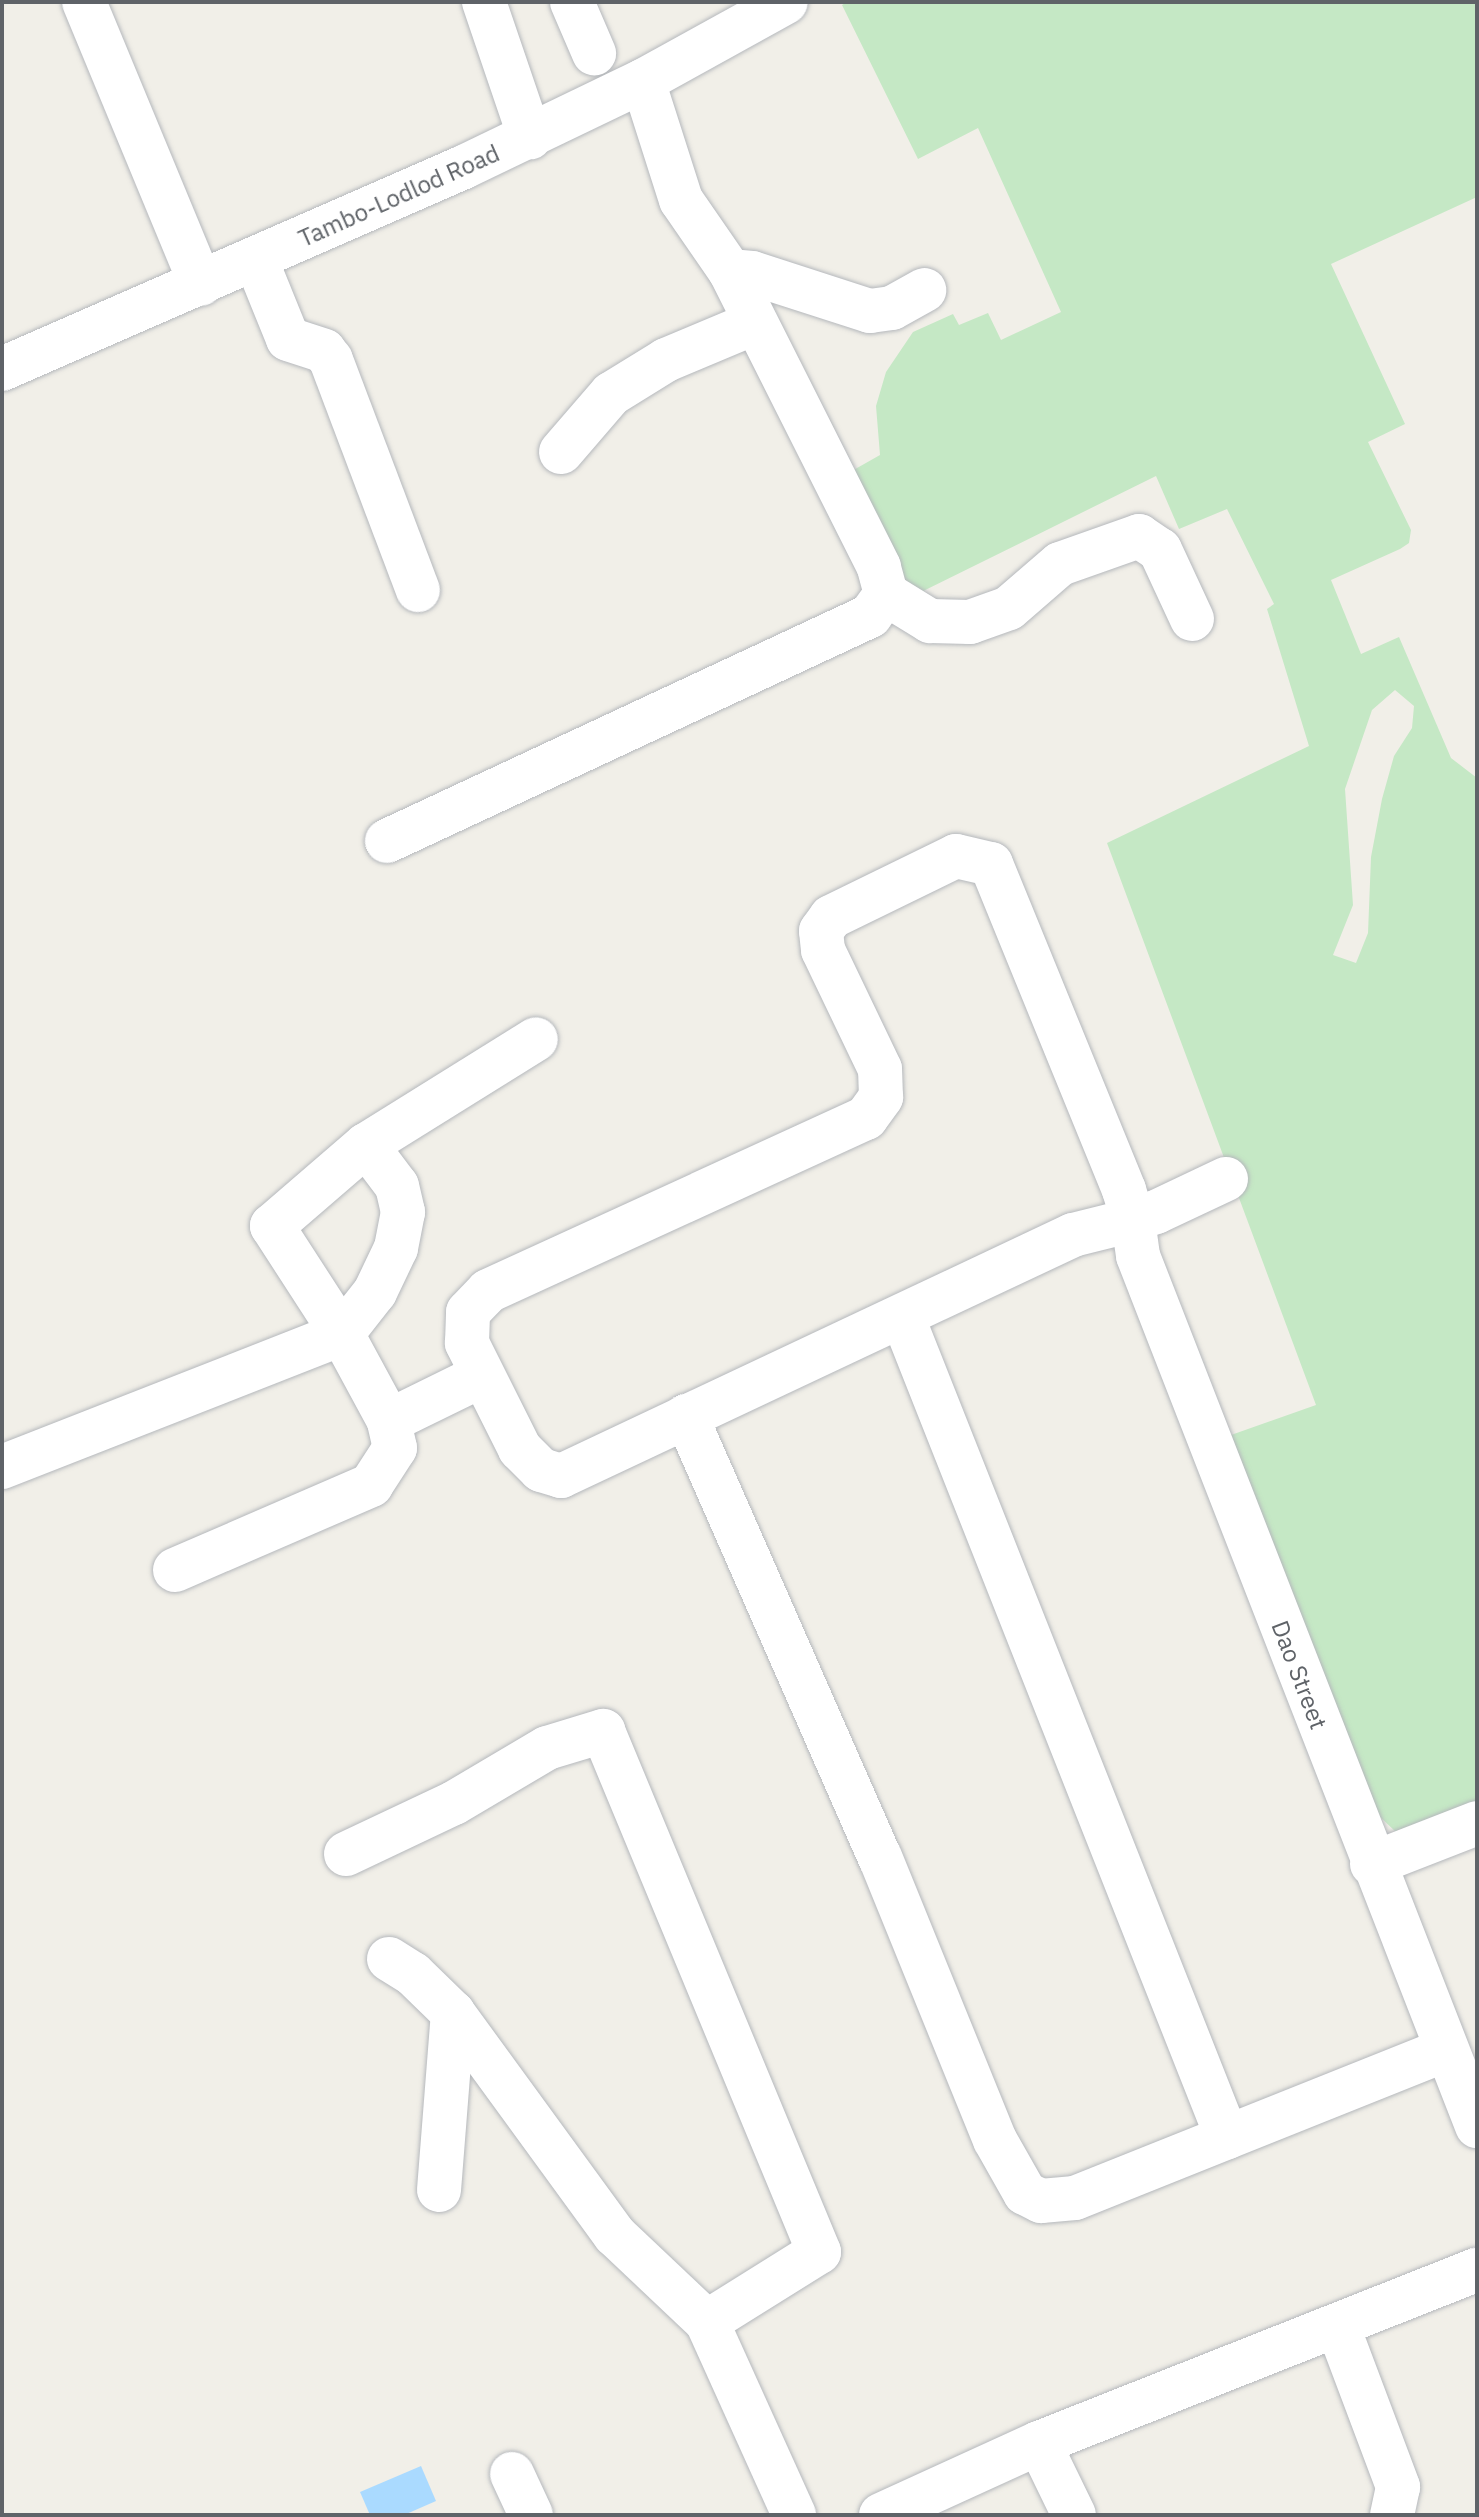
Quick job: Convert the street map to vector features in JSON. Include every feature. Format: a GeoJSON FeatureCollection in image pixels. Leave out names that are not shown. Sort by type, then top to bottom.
{"type":"FeatureCollection","features":[{"type":"Feature","properties":{"kind":"street"},"geometry":{"type":"LineString","coordinates":[[84,2],[201,284]]}},
{"type":"Feature","properties":{"kind":"street"},"geometry":{"type":"LineString","coordinates":[[484,2],[530,137]]}},
{"type":"Feature","properties":{"kind":"street"},"geometry":{"type":"LineString","coordinates":[[572,2],[594,53]]}},
{"type":"Feature","properties":{"kind":"street","name":"Tambo-Lodlod Road"},"geometry":{"type":"LineString","coordinates":[[2,369],[530,137],[643,81],[734,14],[786,2]]}},
{"type":"Feature","properties":{"kind":"street"},"geometry":{"type":"LineString","coordinates":[[643,81],[681,200],[730,271],[879,567],[886,594],[930,621],[970,622],[1009,608],[1060,564],[1139,536],[1160,550],[1192,619]]}},
{"type":"Feature","properties":{"kind":"street"},"geometry":{"type":"LineString","coordinates":[[256,260],[288,339],[324,351],[331,360],[418,590]]}},
{"type":"Feature","properties":{"kind":"street"},"geometry":{"type":"LineString","coordinates":[[730,271],[752,273],[870,311],[892,308],[924,290]]}},
{"type":"Feature","properties":{"kind":"street"},"geometry":{"type":"LineString","coordinates":[[561,452],[611,394],[666,360],[754,323]]}},
{"type":"Feature","properties":{"kind":"street"},"geometry":{"type":"LineString","coordinates":[[387,841],[870,616],[886,594]]}},
{"type":"Feature","properties":{"kind":"street","name":"Dao Street"},"geometry":{"type":"LineString","coordinates":[[481,1376],[466,1327],[468,1312],[488,1291],[866,1118],[875,1109],[883,1083],[880,1069],[823,950],[821,931],[831,917],[956,856],[981,858],[997,871],[1133,1220],[1138,1256],[1372,1864],[1477,2126]]}},
{"type":"Feature","properties":{"kind":"street"},"geometry":{"type":"LineString","coordinates":[[175,1570],[371,1485],[395,1448],[389,1421],[342,1334],[272,1226],[366,1145],[536,1039]]}},
{"type":"Feature","properties":{"kind":"street"},"geometry":{"type":"LineString","coordinates":[[2,1467],[342,1334],[375,1292],[402,1220],[397,1186],[366,1145]]}},
{"type":"Feature","properties":{"kind":"street"},"geometry":{"type":"LineString","coordinates":[[389,1421],[481,1376],[520,1449],[554,1476],[903,1318],[1073,1235],[1133,1220],[1226,1179]]}},
{"type":"Feature","properties":{"kind":"street"},"geometry":{"type":"LineString","coordinates":[[903,1318],[1227,2137]]}},
{"type":"Feature","properties":{"kind":"street"},"geometry":{"type":"LineString","coordinates":[[686,1416],[880,1857],[995,2140],[1025,2193],[1041,2201],[1075,2198],[1445,2050]]}},
{"type":"Feature","properties":{"kind":"street"},"geometry":{"type":"LineString","coordinates":[[346,1854],[454,1803],[547,1748],[603,1731],[819,2252],[707,2322]]}},
{"type":"Feature","properties":{"kind":"street"},"geometry":{"type":"LineString","coordinates":[[1372,1864],[1477,1823]]}},
{"type":"Feature","properties":{"kind":"street"},"geometry":{"type":"LineString","coordinates":[[389,1959],[413,1974],[453,2013],[615,2235],[707,2322],[794,2515]]}},
{"type":"Feature","properties":{"kind":"street"},"geometry":{"type":"LineString","coordinates":[[439,2190],[453,2013]]}},
{"type":"Feature","properties":{"kind":"street"},"geometry":{"type":"LineString","coordinates":[[881,2515],[1039,2443],[1477,2270]]}},
{"type":"Feature","properties":{"kind":"street"},"geometry":{"type":"LineString","coordinates":[[1338,2327],[1398,2487],[1392,2515]]}},
{"type":"Feature","properties":{"kind":"street"},"geometry":{"type":"LineString","coordinates":[[1039,2443],[1074,2515]]}},
{"type":"Feature","properties":{"kind":"street"},"geometry":{"type":"LineString","coordinates":[[512,2474],[531,2515]]}},
{"type":"Feature","properties":{"kind":"green space"},"geometry":{"type":"Polygon","coordinates":[[[847,2],[1477,2],[1477,197],[1331,264],[1405,424],[1368,442],[1411,530],[1409,543],[1400,549],[1331,580],[1361,654],[1399,637],[1451,758],[1477,778],[1477,1804],[1397,1833],[1377,1814],[1231,1435],[1316,1405],[1107,843],[1309,746],[1267,609],[1274,604],[1227,509],[1179,529],[1156,476],[909,598],[850,472],[880,455],[876,406],[886,372],[913,332],[953,314],[959,325],[988,313],[1001,340],[1061,312],[978,128],[918,159],[842,5],[847,2]],[[1395,690],[1372,710],[1345,789],[1353,905],[1333,955],[1356,963],[1368,933],[1371,857],[1382,799],[1394,756],[1412,728],[1414,706],[1395,690]]]}},
{"type":"Feature","properties":{"kind":"water"},"geometry":{"type":"Polygon","coordinates":[[[421,2466],[436,2501],[404,2515],[370,2515],[360,2492],[421,2466]]]}}]}
